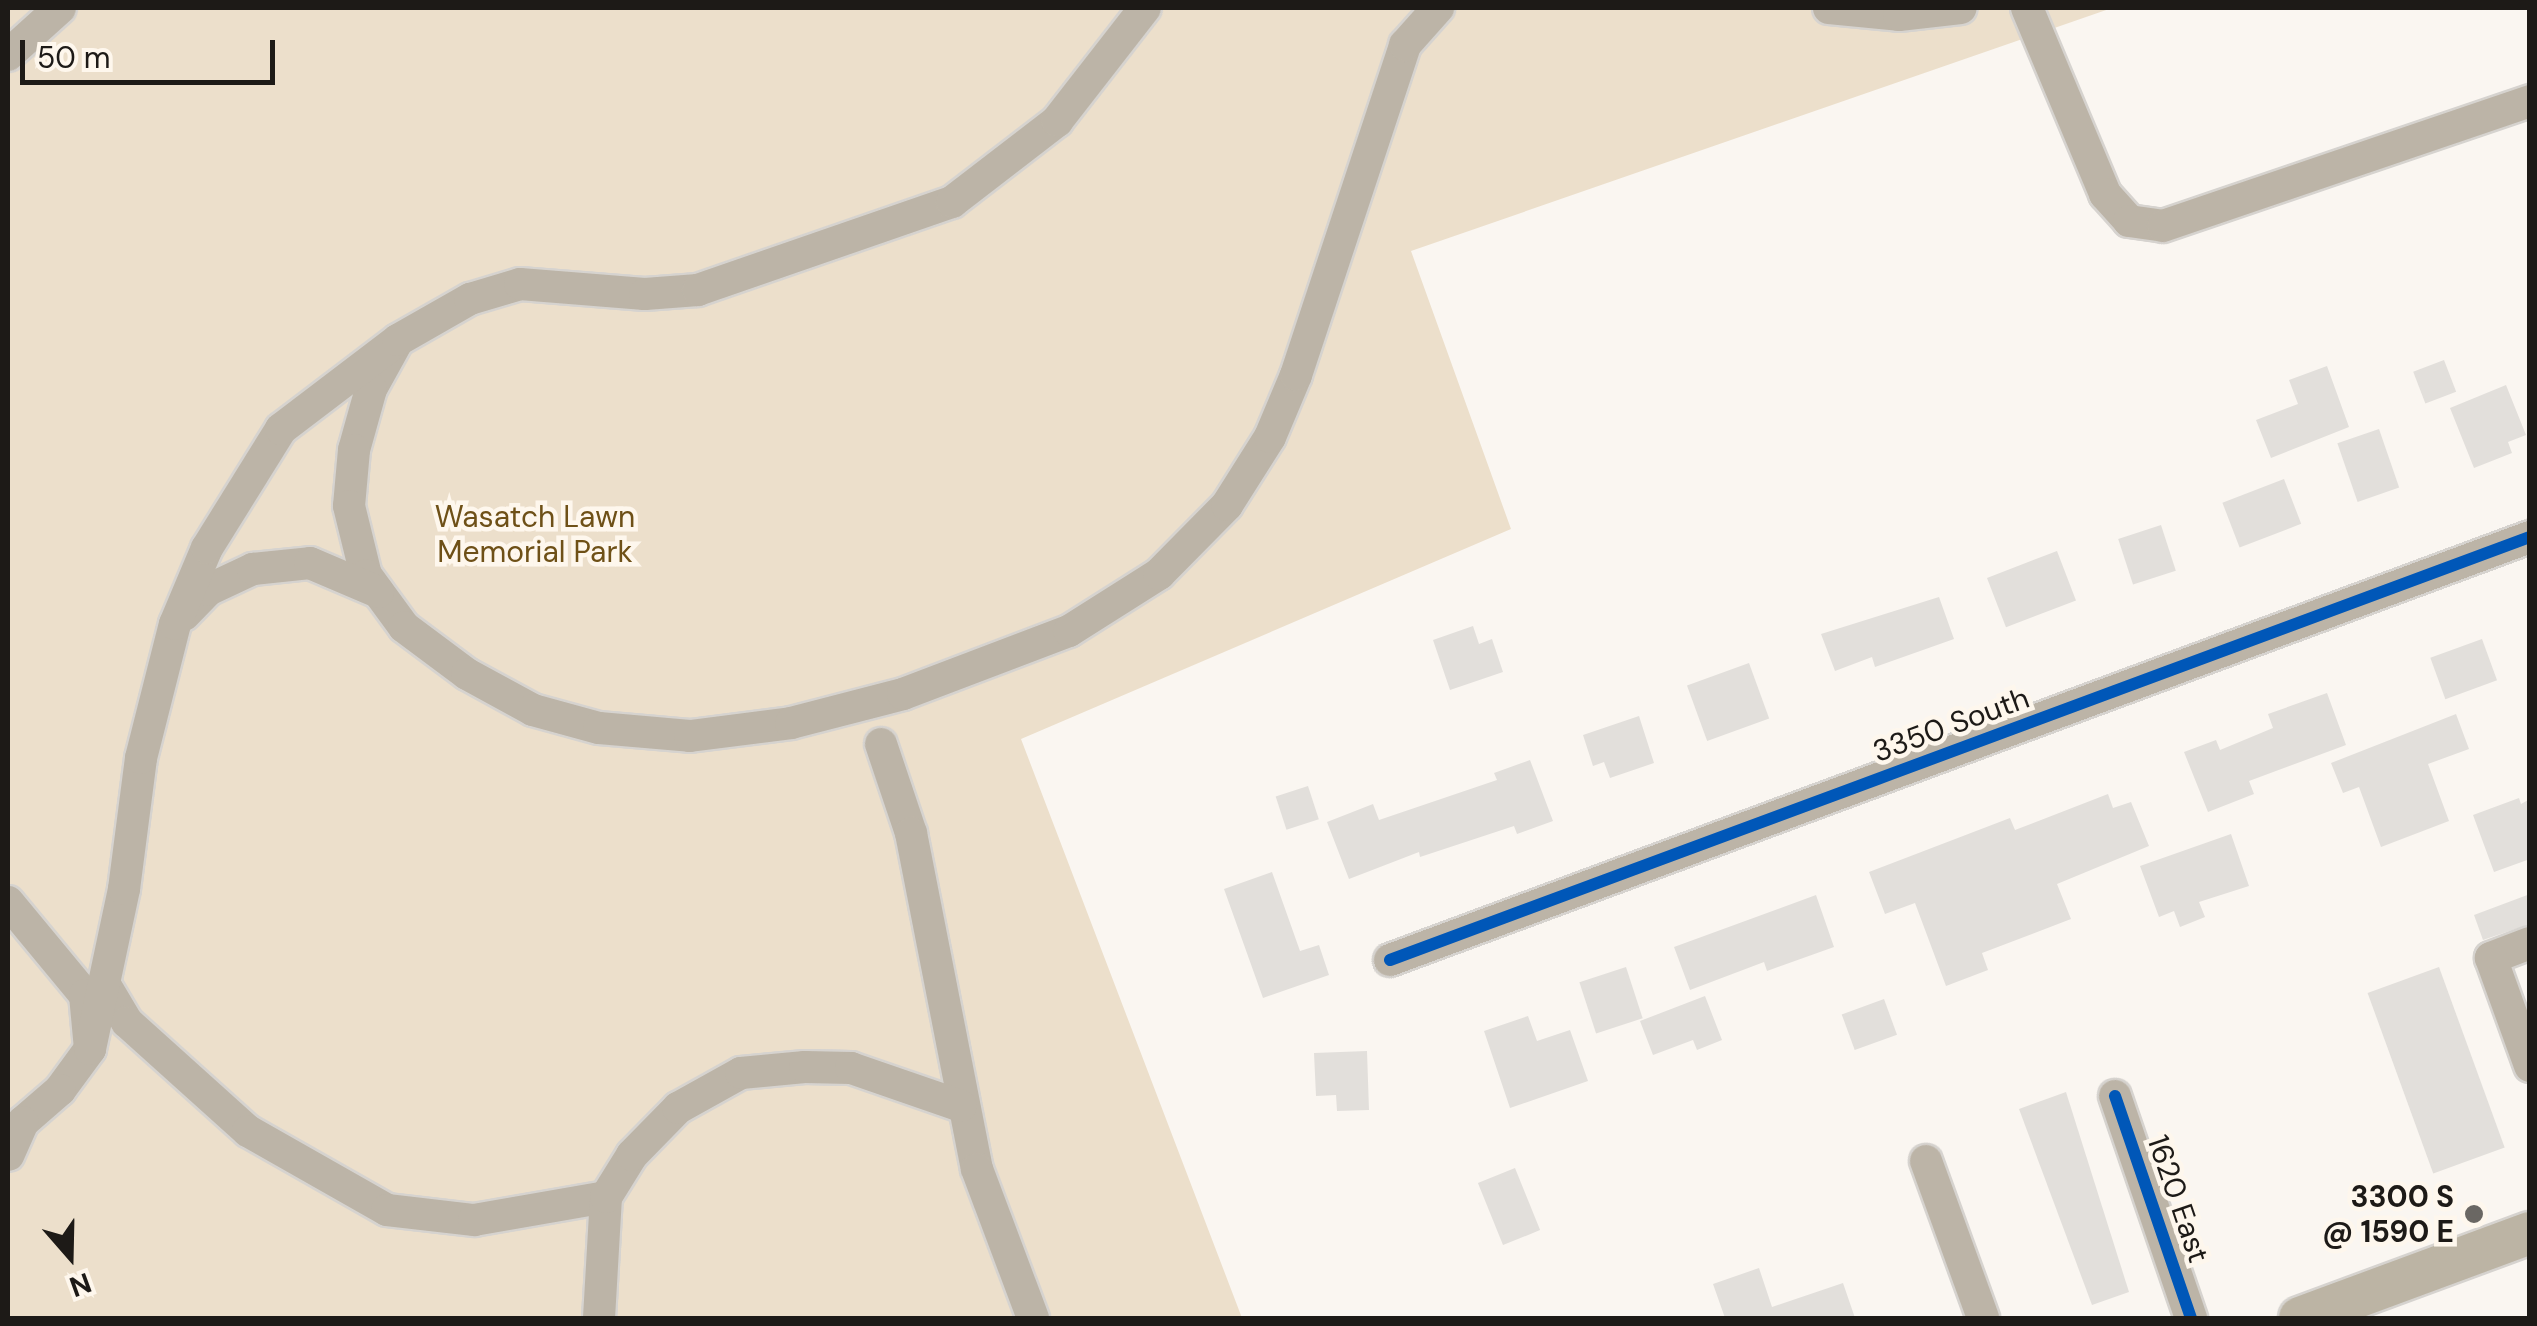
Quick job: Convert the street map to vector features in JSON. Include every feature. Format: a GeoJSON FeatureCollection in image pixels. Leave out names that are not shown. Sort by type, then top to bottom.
{"type":"FeatureCollection","features":[{"type":"Feature","properties":{"kind":"main road"},"geometry":{"type":"LineString","coordinates":[[2300,1318],[2530,1234]]}},
{"type":"Feature","properties":{"kind":"street"},"geometry":{"type":"LineString","coordinates":[[8,55],[60,8]]}},
{"type":"Feature","properties":{"kind":"street"},"geometry":{"type":"LineString","coordinates":[[8,1155],[15,1124],[60,1090],[90,1049],[105,985],[141,758],[175,624],[207,548],[281,429],[398,340],[470,299],[520,284],[645,294],[698,290],[952,202],[1057,122],[1146,8]]}},
{"type":"Feature","properties":{"kind":"street"},"geometry":{"type":"LineString","coordinates":[[398,340],[371,389],[354,450],[348,506],[366,575],[404,628],[533,710],[599,728],[690,736],[791,722],[902,694],[1069,631],[1159,574],[1227,505],[1270,437],[1328,288],[1405,45],[1438,8]]}},
{"type":"Feature","properties":{"kind":"street"},"geometry":{"type":"LineString","coordinates":[[1829,8],[1900,16],[1961,8]]}},
{"type":"Feature","properties":{"kind":"street"},"geometry":{"type":"LineString","coordinates":[[2028,8],[2105,194],[2129,221],[2162,226],[2530,100]]}},
{"type":"Feature","properties":{"kind":"street","name":"3350 South"},"geometry":{"type":"LineString","coordinates":[[1390,960],[2526,547]]}},
{"type":"Feature","properties":{"kind":"street"},"geometry":{"type":"LineString","coordinates":[[175,624],[208,590],[253,569],[310,563],[378,592]]}},
{"type":"Feature","properties":{"kind":"street"},"geometry":{"type":"LineString","coordinates":[[881,744],[911,832],[961,1106],[1032,1318]]}},
{"type":"Feature","properties":{"kind":"street"},"geometry":{"type":"LineString","coordinates":[[8,902],[84,995],[90,1049]]}},
{"type":"Feature","properties":{"kind":"street"},"geometry":{"type":"LineString","coordinates":[[2530,943],[2491,958],[2530,1066]]}},
{"type":"Feature","properties":{"kind":"street"},"geometry":{"type":"LineString","coordinates":[[105,985],[127,1022],[248,1130],[387,1210],[474,1220],[606,1197]]}},
{"type":"Feature","properties":{"kind":"street"},"geometry":{"type":"LineString","coordinates":[[599,1318],[606,1197],[632,1155],[678,1108],[741,1073],[851,1068],[961,1106]]}},
{"type":"Feature","properties":{"kind":"street","name":"1620 East"},"geometry":{"type":"LineString","coordinates":[[2116,1096],[2192,1318]]}},
{"type":"Feature","properties":{"kind":"street"},"geometry":{"type":"LineString","coordinates":[[1926,1161],[1983,1318]]}},
{"type":"Feature","properties":{"kind":"green space","name":"Wasatch Lawn Memorial Park"},"geometry":{"type":"Polygon","coordinates":[[[8,8],[2112,8],[1411,251],[1511,529],[1021,739],[1242,1318],[8,1318],[8,8]]]}},
{"type":"Feature","properties":{"kind":"building"},"geometry":{"type":"Polygon","coordinates":[[[2444,360],[2456,392],[2425,404],[2413,372],[2444,360]]]}},
{"type":"Feature","properties":{"kind":"building"},"geometry":{"type":"Polygon","coordinates":[[[2327,366],[2349,427],[2271,458],[2256,420],[2298,404],[2289,380],[2327,366]]]}},
{"type":"Feature","properties":{"kind":"building"},"geometry":{"type":"Polygon","coordinates":[[[2506,385],[2526,435],[2508,442],[2512,453],[2474,468],[2450,408],[2506,385]]]}},
{"type":"Feature","properties":{"kind":"building"},"geometry":{"type":"Polygon","coordinates":[[[2379,429],[2399,488],[2358,502],[2337,443],[2379,429]]]}},
{"type":"Feature","properties":{"kind":"building"},"geometry":{"type":"Polygon","coordinates":[[[2284,479],[2301,524],[2240,547],[2222,503],[2284,479]]]}},
{"type":"Feature","properties":{"kind":"building"},"geometry":{"type":"Polygon","coordinates":[[[2161,525],[2176,571],[2133,585],[2118,539],[2161,525]]]}},
{"type":"Feature","properties":{"kind":"building"},"geometry":{"type":"Polygon","coordinates":[[[2057,551],[2076,600],[2006,627],[1987,578],[2057,551]]]}},
{"type":"Feature","properties":{"kind":"building"},"geometry":{"type":"Polygon","coordinates":[[[1939,597],[1954,639],[1875,667],[1872,657],[1835,671],[1821,634],[1939,597]]]}},
{"type":"Feature","properties":{"kind":"building"},"geometry":{"type":"Polygon","coordinates":[[[1473,626],[1479,644],[1492,639],[1503,672],[1450,690],[1433,640],[1473,626]]]}},
{"type":"Feature","properties":{"kind":"building"},"geometry":{"type":"Polygon","coordinates":[[[2482,639],[2497,680],[2445,699],[2430,658],[2482,639]]]}},
{"type":"Feature","properties":{"kind":"building"},"geometry":{"type":"Polygon","coordinates":[[[1749,663],[1769,718],[1707,741],[1687,686],[1749,663]]]}},
{"type":"Feature","properties":{"kind":"building"},"geometry":{"type":"Polygon","coordinates":[[[2327,693],[2346,745],[2249,781],[2254,794],[2208,812],[2184,752],[2216,740],[2220,750],[2273,728],[2268,714],[2327,693]]]}},
{"type":"Feature","properties":{"kind":"building"},"geometry":{"type":"Polygon","coordinates":[[[2456,714],[2469,749],[2428,764],[2449,821],[2381,847],[2359,787],[2343,793],[2331,763],[2456,714]]]}},
{"type":"Feature","properties":{"kind":"building"},"geometry":{"type":"Polygon","coordinates":[[[1639,716],[1654,763],[1610,778],[1604,762],[1593,766],[1583,735],[1639,716]]]}},
{"type":"Feature","properties":{"kind":"building"},"geometry":{"type":"Polygon","coordinates":[[[1530,760],[1553,821],[1517,834],[1514,826],[1420,857],[1419,852],[1349,879],[1327,822],[1373,804],[1379,820],[1497,780],[1494,773],[1530,760]]]}},
{"type":"Feature","properties":{"kind":"building"},"geometry":{"type":"Polygon","coordinates":[[[1308,786],[1319,819],[1286,830],[1276,797],[1308,786]]]}},
{"type":"Feature","properties":{"kind":"building"},"geometry":{"type":"Polygon","coordinates":[[[2108,794],[2113,808],[2131,802],[2149,846],[2057,884],[2071,919],[1982,953],[1988,970],[1946,986],[1915,903],[1885,914],[1869,872],[2010,818],[2015,830],[2108,794]]]}},
{"type":"Feature","properties":{"kind":"building"},"geometry":{"type":"Polygon","coordinates":[[[2519,798],[2521,804],[2530,799],[2530,859],[2494,872],[2473,815],[2519,798]]]}},
{"type":"Feature","properties":{"kind":"building"},"geometry":{"type":"Polygon","coordinates":[[[2231,834],[2249,886],[2199,902],[2205,917],[2180,927],[2174,911],[2159,917],[2140,866],[2231,834]]]}},
{"type":"Feature","properties":{"kind":"building"},"geometry":{"type":"Polygon","coordinates":[[[1272,872],[1300,951],[1319,945],[1329,975],[1263,998],[1224,889],[1272,872]]]}},
{"type":"Feature","properties":{"kind":"building"},"geometry":{"type":"Polygon","coordinates":[[[2530,894],[2530,924],[2483,940],[2474,915],[2530,894]]]}},
{"type":"Feature","properties":{"kind":"building"},"geometry":{"type":"Polygon","coordinates":[[[1816,895],[1834,947],[1767,971],[1764,962],[1690,990],[1674,947],[1816,895]]]}},
{"type":"Feature","properties":{"kind":"building"},"geometry":{"type":"Polygon","coordinates":[[[1626,967],[1643,1018],[1596,1033],[1579,982],[1626,967]]]}},
{"type":"Feature","properties":{"kind":"building"},"geometry":{"type":"Polygon","coordinates":[[[2439,967],[2505,1147],[2433,1173],[2368,993],[2439,967]]]}},
{"type":"Feature","properties":{"kind":"building"},"geometry":{"type":"Polygon","coordinates":[[[1705,996],[1722,1040],[1697,1050],[1693,1040],[1653,1055],[1640,1021],[1705,996]]]}},
{"type":"Feature","properties":{"kind":"building"},"geometry":{"type":"Polygon","coordinates":[[[1884,999],[1897,1035],[1855,1050],[1842,1014],[1884,999]]]}},
{"type":"Feature","properties":{"kind":"building"},"geometry":{"type":"Polygon","coordinates":[[[1528,1016],[1537,1041],[1570,1030],[1588,1081],[1510,1108],[1484,1031],[1528,1016]]]}},
{"type":"Feature","properties":{"kind":"building"},"geometry":{"type":"Polygon","coordinates":[[[1367,1051],[1369,1110],[1337,1111],[1336,1095],[1316,1096],[1314,1053],[1367,1051]]]}},
{"type":"Feature","properties":{"kind":"building"},"geometry":{"type":"Polygon","coordinates":[[[2066,1092],[2129,1292],[2092,1305],[2019,1109],[2066,1092]]]}},
{"type":"Feature","properties":{"kind":"building"},"geometry":{"type":"Polygon","coordinates":[[[1515,1168],[1540,1230],[1503,1245],[1478,1183],[1515,1168]]]}},
{"type":"Feature","properties":{"kind":"building"},"geometry":{"type":"Polygon","coordinates":[[[1759,1268],[1772,1307],[1843,1283],[1855,1318],[1725,1318],[1713,1284],[1759,1268]]]}},
{"type":"Feature","properties":{"kind":"cycle path"},"geometry":{"type":"LineString","coordinates":[[1390,960],[2530,537]]}},
{"type":"Feature","properties":{"kind":"cycle path"},"geometry":{"type":"LineString","coordinates":[[2115,1096],[2191,1318]]}},
{"type":"Feature","properties":{"kind":"place","name":"3300 S @ 1590 E"},"geometry":{"type":"Point","coordinates":[2474,1214]}}]}
